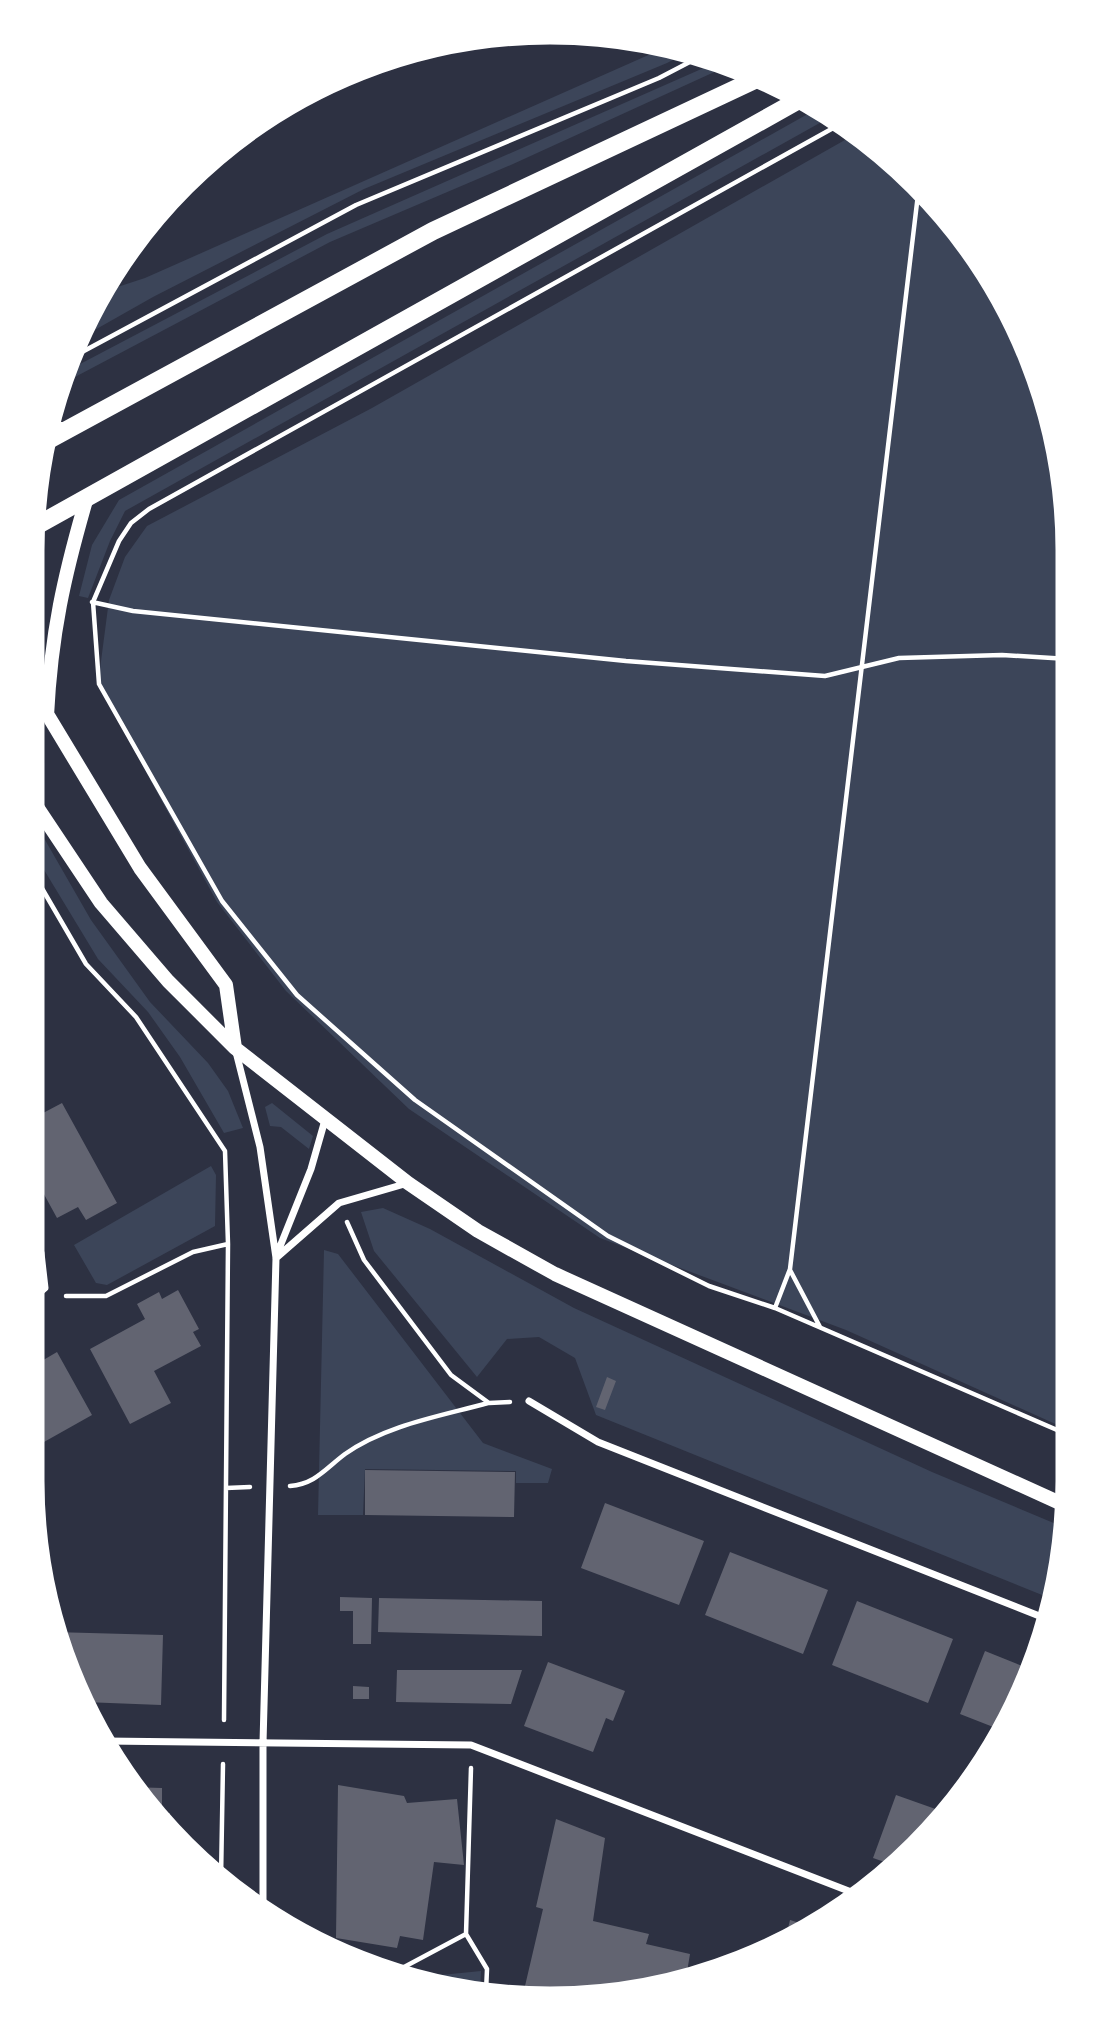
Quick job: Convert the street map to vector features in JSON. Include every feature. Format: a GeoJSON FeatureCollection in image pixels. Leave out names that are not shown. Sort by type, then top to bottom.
{"type":"FeatureCollection","features":[{"type":"Feature","properties":{"kind":"main road"},"geometry":{"type":"LineString","coordinates":[[53,437],[433,231],[751,82]]}},
{"type":"Feature","properties":{"kind":"main road"},"geometry":{"type":"LineString","coordinates":[[41,523],[794,103]]}},
{"type":"Feature","properties":{"kind":"main road"},"geometry":{"type":"LineString","coordinates":[[47,718],[50,652],[60,594],[87,497]]}},
{"type":"Feature","properties":{"kind":"main road"},"geometry":{"type":"LineString","coordinates":[[40,705],[140,868],[226,985],[235,1048]]}},
{"type":"Feature","properties":{"kind":"main road"},"geometry":{"type":"LineString","coordinates":[[40,812],[101,903],[168,981],[235,1048],[408,1183],[478,1231],[555,1274],[1059,1503]]}},
{"type":"Feature","properties":{"kind":"street"},"geometry":{"type":"LineString","coordinates":[[56,428],[70,428]]}},
{"type":"Feature","properties":{"kind":"street"},"geometry":{"type":"LineString","coordinates":[[235,1048],[260,1147],[276,1258],[263,1743],[263,1902]]}},
{"type":"Feature","properties":{"kind":"street"},"geometry":{"type":"LineString","coordinates":[[276,1258],[311,1169],[325,1119]]}},
{"type":"Feature","properties":{"kind":"street"},"geometry":{"type":"LineString","coordinates":[[276,1258],[339,1203],[408,1183]]}},
{"type":"Feature","properties":{"kind":"street"},"geometry":{"type":"LineString","coordinates":[[40,1252],[45,1288],[40,1292]]}},
{"type":"Feature","properties":{"kind":"street"},"geometry":{"type":"LineString","coordinates":[[529,1401],[597,1442],[1041,1617]]}},
{"type":"Feature","properties":{"kind":"street"},"geometry":{"type":"LineString","coordinates":[[112,1741],[471,1745],[851,1892]]}},
{"type":"Feature","properties":{"kind":"path"},"geometry":{"type":"LineString","coordinates":[[80,353],[356,205],[659,78],[692,61]]}},
{"type":"Feature","properties":{"kind":"path"},"geometry":{"type":"LineString","coordinates":[[835,127],[149,509],[131,523],[118,541],[93,602],[99,684],[222,901],[297,995],[415,1100],[608,1236],[709,1286],[775,1308],[1060,1431]]}},
{"type":"Feature","properties":{"kind":"path"},"geometry":{"type":"LineString","coordinates":[[775,1308],[790,1269],[918,198]]}},
{"type":"Feature","properties":{"kind":"path"},"geometry":{"type":"LineString","coordinates":[[93,602],[133,611],[626,661],[825,676],[899,658],[1002,655],[1060,659]]}},
{"type":"Feature","properties":{"kind":"path"},"geometry":{"type":"LineString","coordinates":[[40,885],[86,964],[136,1017],[225,1151],[228,1244],[221,1870]]}},
{"type":"Feature","properties":{"kind":"path"},"geometry":{"type":"LineString","coordinates":[[225,1151],[260,1147]]}},
{"type":"Feature","properties":{"kind":"path"},"geometry":{"type":"LineString","coordinates":[[339,1203],[364,1260],[451,1375],[489,1403]]}},
{"type":"Feature","properties":{"kind":"path"},"geometry":{"type":"LineString","coordinates":[[45,1288],[68,1296],[106,1296],[193,1252],[228,1244]]}},
{"type":"Feature","properties":{"kind":"path"},"geometry":{"type":"LineString","coordinates":[[790,1269],[821,1328]]}},
{"type":"Feature","properties":{"kind":"path"},"geometry":{"type":"LineString","coordinates":[[269,1487],[306,1485],[348,1452],[400,1427],[489,1403],[529,1401]]}},
{"type":"Feature","properties":{"kind":"path"},"geometry":{"type":"LineString","coordinates":[[471,1745],[466,1934],[487,1969],[486,1986]]}},
{"type":"Feature","properties":{"kind":"path"},"geometry":{"type":"LineString","coordinates":[[402,1968],[466,1934]]}},
{"type":"Feature","properties":{"kind":"shaded area"},"geometry":{"type":"Polygon","coordinates":[[[656,52],[678,57],[364,189],[153,297],[89,333],[113,288],[145,278],[656,52]]]}},
{"type":"Feature","properties":{"kind":"shaded area"},"geometry":{"type":"Polygon","coordinates":[[[709,66],[720,69],[513,164],[330,242],[69,380],[74,367],[327,234],[709,66]]]}},
{"type":"Feature","properties":{"kind":"shaded area"},"geometry":{"type":"Polygon","coordinates":[[[811,112],[824,121],[125,511],[88,598],[79,596],[92,545],[119,500],[811,112]]]}},
{"type":"Feature","properties":{"kind":"shaded area"},"geometry":{"type":"Polygon","coordinates":[[[849,138],[910,190],[933,214],[974,267],[1007,325],[1033,386],[1050,451],[1059,517],[1060,1426],[846,1330],[600,1238],[409,1109],[286,991],[217,902],[98,684],[109,600],[125,557],[147,526],[372,408],[849,138]]]}},
{"type":"Feature","properties":{"kind":"shaded area"},"geometry":{"type":"Polygon","coordinates":[[[40,831],[91,920],[150,1002],[208,1063],[228,1091],[243,1128],[224,1133],[180,1057],[148,1012],[98,959],[40,863],[40,831]]]}},
{"type":"Feature","properties":{"kind":"shaded area"},"geometry":{"type":"Polygon","coordinates":[[[272,1103],[313,1136],[309,1149],[281,1127],[270,1126],[265,1107],[272,1103]]]}},
{"type":"Feature","properties":{"kind":"shaded area"},"geometry":{"type":"Polygon","coordinates":[[[211,1166],[216,1175],[215,1226],[107,1285],[96,1283],[74,1245],[211,1166]]]}},
{"type":"Feature","properties":{"kind":"shaded area"},"geometry":{"type":"Polygon","coordinates":[[[383,1208],[430,1229],[574,1308],[932,1472],[1058,1525],[1046,1597],[596,1415],[575,1358],[539,1337],[507,1339],[477,1377],[374,1251],[361,1212],[383,1208]]]}},
{"type":"Feature","properties":{"kind":"shaded area"},"geometry":{"type":"Polygon","coordinates":[[[324,1250],[338,1254],[483,1443],[552,1469],[548,1483],[516,1483],[516,1471],[365,1469],[363,1515],[318,1515],[324,1250]]]}},
{"type":"Feature","properties":{"kind":"shaded area"},"geometry":{"type":"Polygon","coordinates":[[[481,1971],[480,1986],[431,1976],[481,1971]]]}},
{"type":"Feature","properties":{"kind":"building"},"geometry":{"type":"Polygon","coordinates":[[[62,1103],[117,1203],[86,1220],[78,1207],[57,1218],[40,1187],[40,1115],[62,1103]]]}},
{"type":"Feature","properties":{"kind":"building"},"geometry":{"type":"Polygon","coordinates":[[[178,1290],[199,1329],[193,1332],[201,1346],[154,1371],[171,1403],[130,1424],[90,1349],[145,1319],[137,1304],[159,1292],[162,1299],[178,1290]]]}},
{"type":"Feature","properties":{"kind":"building"},"geometry":{"type":"Polygon","coordinates":[[[57,1352],[92,1415],[40,1444],[40,1362],[57,1352]]]}},
{"type":"Feature","properties":{"kind":"building"},"geometry":{"type":"Polygon","coordinates":[[[607,1377],[616,1381],[605,1410],[596,1407],[607,1377]]]}},
{"type":"Feature","properties":{"kind":"building"},"geometry":{"type":"Polygon","coordinates":[[[365,1470],[515,1472],[514,1517],[365,1515],[365,1470]]]}},
{"type":"Feature","properties":{"kind":"building"},"geometry":{"type":"Polygon","coordinates":[[[605,1503],[704,1541],[679,1605],[581,1568],[605,1503]]]}},
{"type":"Feature","properties":{"kind":"building"},"geometry":{"type":"Polygon","coordinates":[[[730,1552],[828,1590],[803,1654],[705,1615],[730,1552]]]}},
{"type":"Feature","properties":{"kind":"building"},"geometry":{"type":"Polygon","coordinates":[[[340,1597],[372,1598],[371,1644],[353,1644],[353,1611],[340,1611],[340,1597]]]}},
{"type":"Feature","properties":{"kind":"building"},"geometry":{"type":"Polygon","coordinates":[[[379,1598],[542,1601],[542,1636],[378,1632],[379,1598]]]}},
{"type":"Feature","properties":{"kind":"building"},"geometry":{"type":"Polygon","coordinates":[[[857,1601],[953,1639],[928,1703],[832,1665],[857,1601]]]}},
{"type":"Feature","properties":{"kind":"building"},"geometry":{"type":"Polygon","coordinates":[[[63,1632],[163,1635],[161,1705],[91,1702],[63,1632]]]}},
{"type":"Feature","properties":{"kind":"building"},"geometry":{"type":"Polygon","coordinates":[[[985,1651],[1024,1667],[995,1728],[960,1714],[985,1651]]]}},
{"type":"Feature","properties":{"kind":"building"},"geometry":{"type":"Polygon","coordinates":[[[548,1662],[625,1691],[613,1721],[606,1718],[593,1752],[524,1726],[548,1662]]]}},
{"type":"Feature","properties":{"kind":"building"},"geometry":{"type":"Polygon","coordinates":[[[397,1670],[522,1670],[511,1704],[396,1702],[397,1670]]]}},
{"type":"Feature","properties":{"kind":"building"},"geometry":{"type":"Polygon","coordinates":[[[353,1686],[369,1687],[369,1699],[353,1699],[353,1686]]]}},
{"type":"Feature","properties":{"kind":"building"},"geometry":{"type":"Polygon","coordinates":[[[338,1785],[404,1796],[407,1803],[457,1799],[464,1865],[434,1862],[423,1940],[400,1936],[397,1948],[336,1938],[338,1785]]]}},
{"type":"Feature","properties":{"kind":"building"},"geometry":{"type":"Polygon","coordinates":[[[143,1787],[162,1788],[162,1811],[143,1787]]]}},
{"type":"Feature","properties":{"kind":"building"},"geometry":{"type":"Polygon","coordinates":[[[896,1795],[939,1810],[887,1863],[873,1858],[896,1795]]]}},
{"type":"Feature","properties":{"kind":"building"},"geometry":{"type":"Polygon","coordinates":[[[556,1819],[605,1838],[593,1921],[649,1934],[646,1944],[690,1954],[687,1972],[649,1981],[583,1990],[497,1988],[525,1986],[543,1909],[536,1907],[556,1819]]]}},
{"type":"Feature","properties":{"kind":"building"},"geometry":{"type":"Polygon","coordinates":[[[790,1920],[802,1924],[787,1931],[790,1920]]]}}]}
